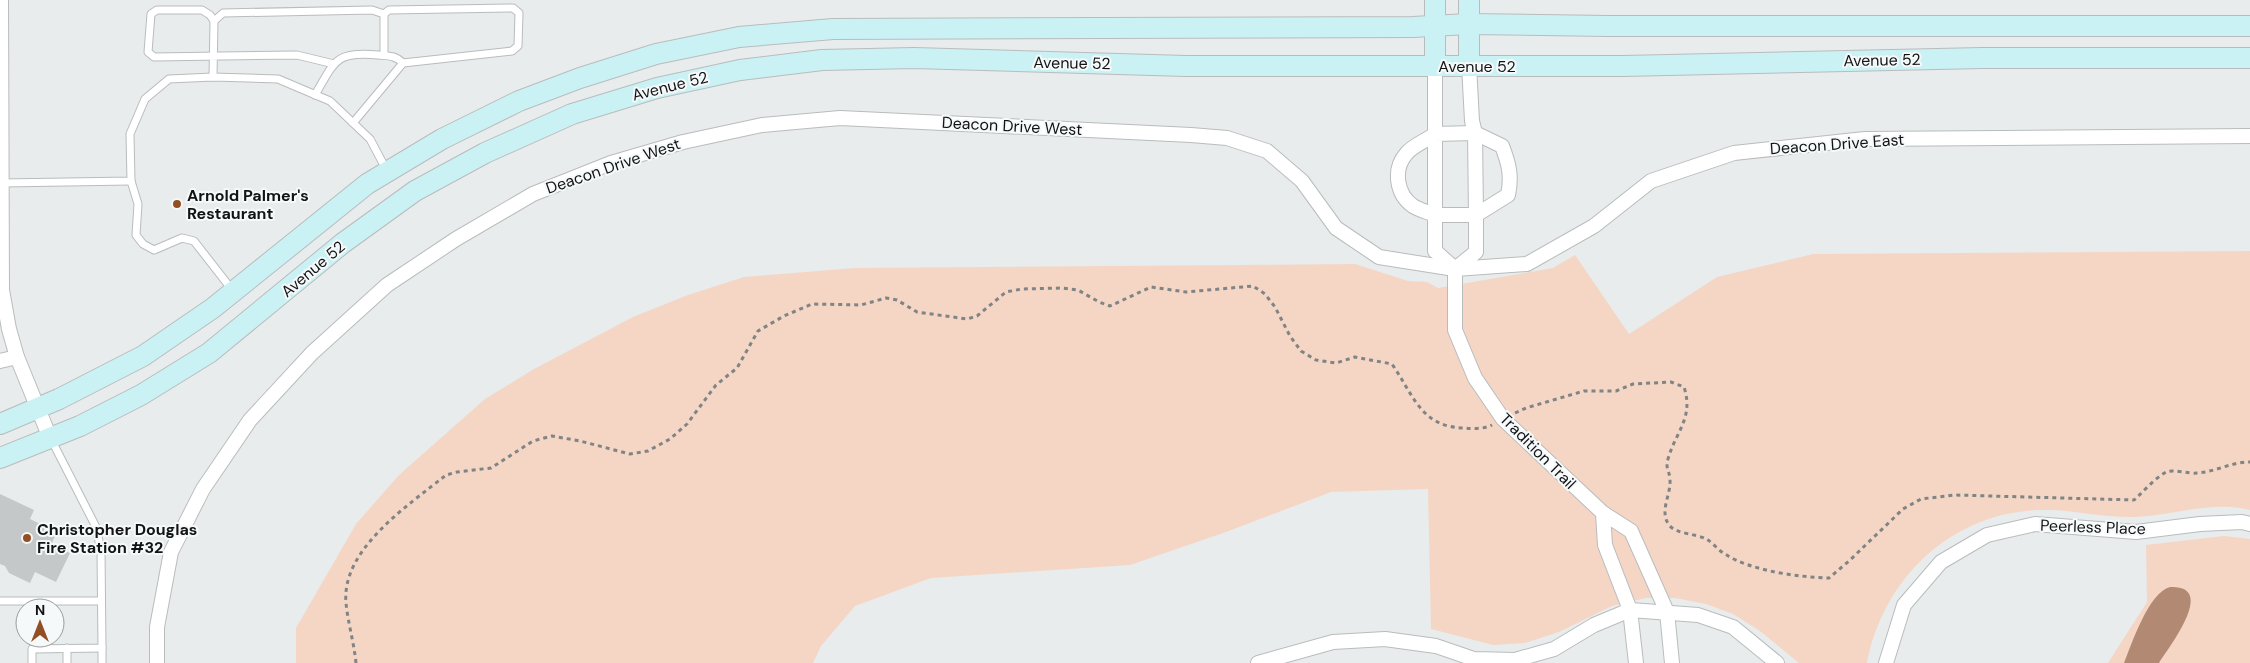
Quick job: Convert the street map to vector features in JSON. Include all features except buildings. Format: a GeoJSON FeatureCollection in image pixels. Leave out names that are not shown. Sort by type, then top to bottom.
{"type":"FeatureCollection","features":[{"type":"Feature","properties":{"kind":"main road"},"geometry":{"type":"LineString","coordinates":[[1435,0],[1435,66]]}},
{"type":"Feature","properties":{"kind":"main road"},"geometry":{"type":"LineString","coordinates":[[1469,0],[1469,65]]}},
{"type":"Feature","properties":{"kind":"main road","name":"Avenue 52"},"geometry":{"type":"LineString","coordinates":[[0,424],[38,408],[143,356],[213,308],[367,184],[442,139],[519,101],[580,78],[656,54],[740,37],[842,28],[1468,24],[1608,26],[2250,26]]}},
{"type":"Feature","properties":{"kind":"main road","name":"Avenue 52"},"geometry":{"type":"LineString","coordinates":[[0,458],[80,426],[142,395],[209,353],[343,244],[415,191],[485,153],[572,114],[657,88],[740,70],[822,60],[914,58],[1186,66],[1623,66],[1982,58],[2250,58]]}},
{"type":"Feature","properties":{"kind":"street"},"geometry":{"type":"LineString","coordinates":[[2,0],[0,69],[2,290],[9,330],[17,357],[50,438]]}},
{"type":"Feature","properties":{"kind":"street"},"geometry":{"type":"LineString","coordinates":[[1435,66],[1435,251],[1455,269],[1476,252],[1475,133],[1472,121],[1469,65]]}},
{"type":"Feature","properties":{"kind":"street","name":"Deacon Drive West"},"geometry":{"type":"LineString","coordinates":[[158,663],[158,626],[170,552],[203,489],[250,420],[312,353],[387,285],[456,239],[533,194],[611,163],[683,142],[762,125],[840,118],[1227,138],[1267,151],[1302,181],[1336,228],[1379,257],[1455,269]]}},
{"type":"Feature","properties":{"kind":"street"},"geometry":{"type":"LineString","coordinates":[[1475,133],[1502,146],[1509,164],[1511,180],[1508,195],[1476,214],[1435,215],[1413,206],[1402,194],[1397,178],[1399,165],[1407,153],[1435,134],[1475,133]]}},
{"type":"Feature","properties":{"kind":"street","name":"Deacon Drive East"},"geometry":{"type":"LineString","coordinates":[[1455,269],[1527,264],[1594,226],[1651,181],[1734,153],[1865,139],[2250,136]]}},
{"type":"Feature","properties":{"kind":"street","name":"Tradition Trail"},"geometry":{"type":"LineString","coordinates":[[1455,269],[1455,330],[1476,378],[1504,419],[1603,513],[1631,531],[1667,612],[1672,663]]}},
{"type":"Feature","properties":{"kind":"street"},"geometry":{"type":"LineString","coordinates":[[0,361],[17,357]]}},
{"type":"Feature","properties":{"kind":"street"},"geometry":{"type":"LineString","coordinates":[[1603,513],[1605,545],[1630,610],[1636,663]]}},
{"type":"Feature","properties":{"kind":"street","name":"Peerless Place"},"geometry":{"type":"LineString","coordinates":[[1886,663],[1904,605],[1941,562],[1987,535],[2035,524],[2136,532],[2200,524],[2242,522],[2250,524]]}},
{"type":"Feature","properties":{"kind":"street"},"geometry":{"type":"LineString","coordinates":[[1258,663],[1333,642],[1385,638],[1436,646],[1474,659],[1515,660],[1554,649],[1594,626],[1630,610],[1698,615],[1733,626],[1777,663]]}},
{"type":"Feature","properties":{"kind":"lane"},"geometry":{"type":"LineString","coordinates":[[352,123],[403,64],[512,51],[518,46],[520,13],[513,8],[389,10],[384,14]]}},
{"type":"Feature","properties":{"kind":"lane"},"geometry":{"type":"LineString","coordinates":[[213,77],[214,57],[214,21],[210,15],[202,10],[156,10],[151,14],[149,19],[148,52],[154,57],[214,57],[297,55],[334,64]]}},
{"type":"Feature","properties":{"kind":"lane"},"geometry":{"type":"LineString","coordinates":[[214,21],[223,13],[372,10],[384,14]]}},
{"type":"Feature","properties":{"kind":"lane"},"geometry":{"type":"LineString","coordinates":[[384,14],[384,55]]}},
{"type":"Feature","properties":{"kind":"lane"},"geometry":{"type":"LineString","coordinates":[[315,94],[334,64],[343,56],[355,53],[384,55],[398,58],[403,64]]}},
{"type":"Feature","properties":{"kind":"lane"},"geometry":{"type":"LineString","coordinates":[[233,292],[194,241],[182,238],[154,250],[143,244],[136,235],[138,204],[131,181],[130,134],[145,99],[169,79],[213,77],[278,79],[315,94],[330,101],[370,139],[388,172]]}},
{"type":"Feature","properties":{"kind":"lane"},"geometry":{"type":"LineString","coordinates":[[2,190],[131,181]]}},
{"type":"Feature","properties":{"kind":"lane"},"geometry":{"type":"LineString","coordinates":[[50,438],[96,527],[101,551],[102,663]]}},
{"type":"Feature","properties":{"kind":"lane"},"geometry":{"type":"LineString","coordinates":[[0,601],[100,601]]}},
{"type":"Feature","properties":{"kind":"lane"},"geometry":{"type":"LineString","coordinates":[[67,648],[67,663]]}},
{"type":"Feature","properties":{"kind":"lane"},"geometry":{"type":"LineString","coordinates":[[32,663],[32,649],[102,648]]}},
{"type":"Feature","properties":{"kind":"path"},"geometry":{"type":"LineString","coordinates":[[356,663],[346,602],[348,583],[354,564],[373,537],[446,476],[457,472],[491,468],[533,441],[552,436],[630,454],[648,451],[670,439],[687,424],[716,385],[736,368],[758,331],[784,316],[812,304],[861,305],[886,298],[897,300],[917,312],[967,319],[977,316],[1006,292],[1022,289],[1078,290],[1110,306],[1150,287],[1186,292],[1253,286],[1265,294],[1275,307],[1290,336],[1301,351],[1316,360],[1336,363],[1355,357],[1392,364],[1426,416],[1439,424],[1472,428],[1488,427],[1526,408],[1584,391],[1616,391],[1633,384],[1671,382],[1684,386],[1687,398],[1687,413],[1682,430],[1668,457],[1666,468],[1670,480],[1665,506],[1666,518],[1669,524],[1674,529],[1697,534],[1709,540],[1725,555],[1758,567],[1798,577],[1829,578],[1903,509],[1921,499],[1955,495],[2134,500],[2158,478],[2169,471],[2190,474],[2209,472],[2228,465],[2250,462]]}},
{"type":"Feature","properties":{"kind":"shaded area"},"geometry":{"type":"Polygon","coordinates":[[[2250,251],[2250,510],[2221,507],[2192,509],[2149,516],[2124,517],[2051,510],[2017,512],[1985,520],[1956,534],[1931,552],[1908,575],[1890,601],[1876,631],[1867,663],[1799,663],[1760,631],[1733,614],[1706,604],[1675,598],[1646,598],[1612,606],[1559,632],[1525,643],[1493,645],[1431,629],[1428,489],[1331,492],[1226,532],[1130,565],[931,578],[855,606],[821,646],[813,663],[296,663],[296,628],[356,524],[399,475],[485,399],[534,369],[633,317],[688,295],[744,277],[855,268],[1355,264],[1408,281],[1427,282],[1438,288],[1553,268],[1575,255],[1629,334],[1717,277],[1813,254],[2250,251]]]}},
{"type":"Feature","properties":{"kind":"shaded area"},"geometry":{"type":"Polygon","coordinates":[[[2224,536],[2250,539],[2250,663],[2108,663],[2147,602],[2146,545],[2224,536]]]}},
{"type":"Feature","properties":{"kind":"shaded area"},"geometry":{"type":"Polygon","coordinates":[[[2170,587],[2184,589],[2190,596],[2190,606],[2180,631],[2159,663],[2124,663],[2148,608],[2162,591],[2170,587]]]}},
{"type":"Feature","properties":{"kind":"place","name":"Arnold Palmer's Restaurant"},"geometry":{"type":"Point","coordinates":[177,204]}},
{"type":"Feature","properties":{"kind":"place","name":"Christopher Douglas Fire Station #32"},"geometry":{"type":"Point","coordinates":[27,538]}}]}
